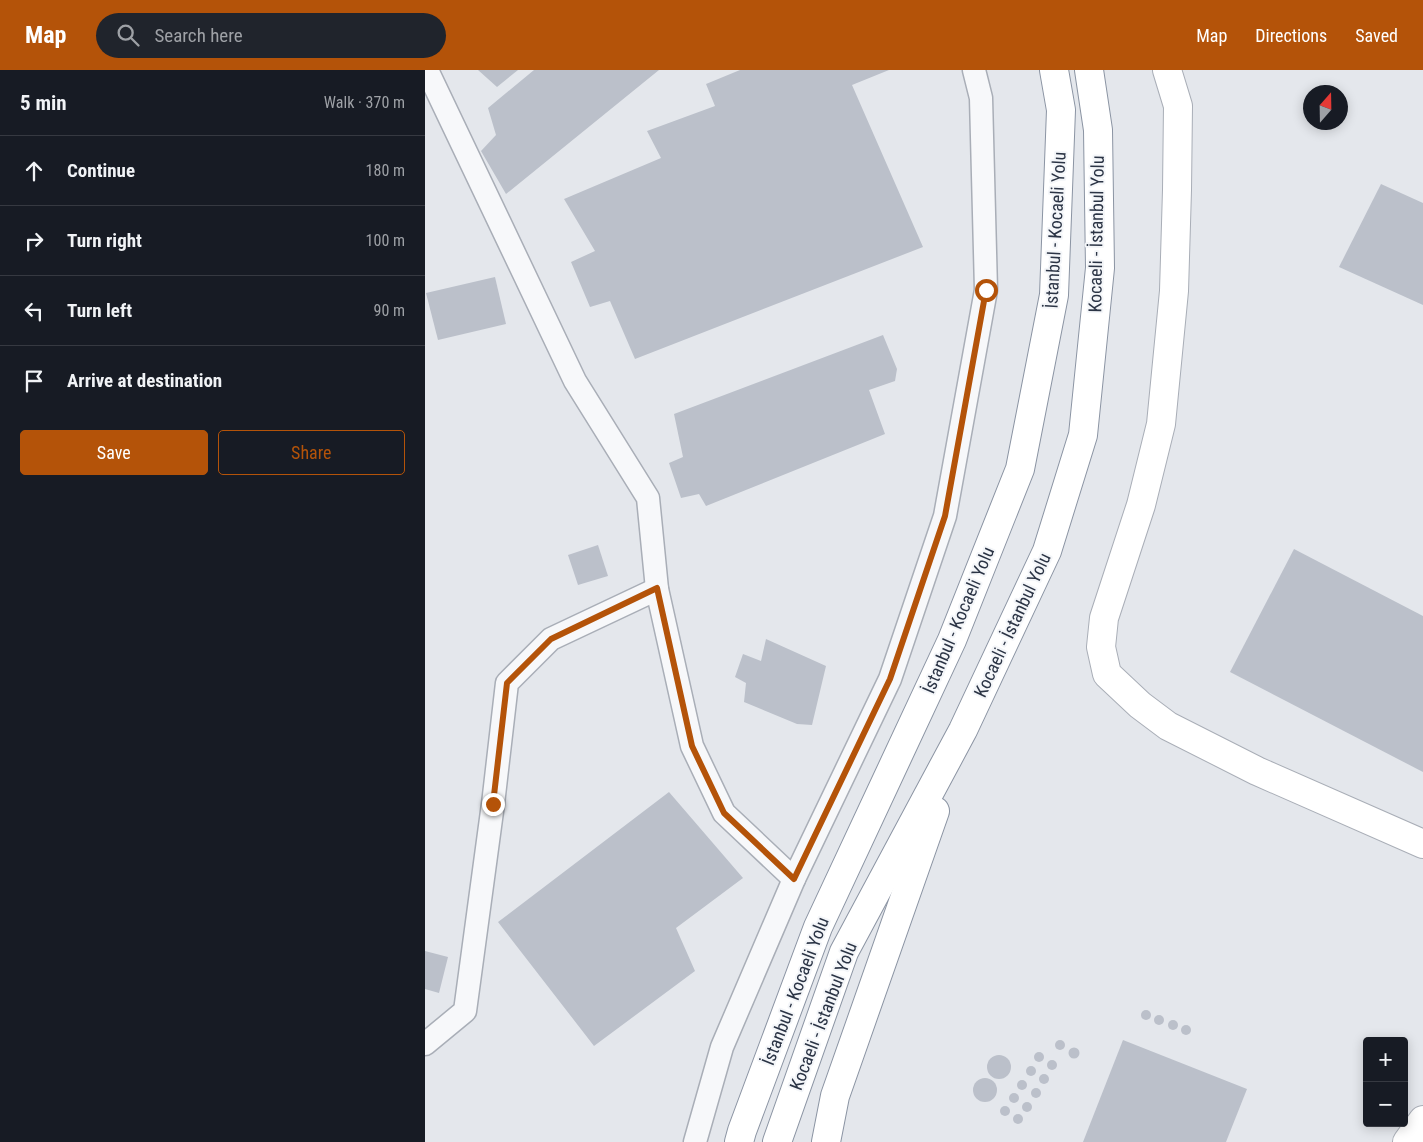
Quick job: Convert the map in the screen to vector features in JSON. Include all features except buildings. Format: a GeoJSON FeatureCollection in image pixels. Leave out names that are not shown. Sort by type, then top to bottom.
{"type":"FeatureCollection","features":[{"type":"Feature","properties":{"kind":"main road","name":"İstanbul - Kocaeli Yolu"},"geometry":{"type":"LineString","coordinates":[[739,1142],[818,928],[952,640],[1020,468],[1054,295],[1061,110],[1054,70]]}},
{"type":"Feature","properties":{"kind":"main road","name":"Kocaeli - İstanbul Yolu"},"geometry":{"type":"LineString","coordinates":[[777,1142],[844,952],[963,730],[1047,551],[1083,435],[1099,268],[1099,130],[1089,70]]}},
{"type":"Feature","properties":{"kind":"main road"},"geometry":{"type":"LineString","coordinates":[[1167,70],[1178,106],[1175,291],[1161,424],[1141,506],[1104,618],[1101,647],[1107,674],[1140,705],[1168,726],[1257,771],[1423,844]]}},
{"type":"Feature","properties":{"kind":"main road"},"geometry":{"type":"LineString","coordinates":[[826,1141],[835,1096],[963,730]]}},
{"type":"Feature","properties":{"kind":"main road"},"geometry":{"type":"LineString","coordinates":[[1407,1142],[1423,1120]]}},
{"type":"Feature","properties":{"kind":"street"},"geometry":{"type":"LineString","coordinates":[[427,70],[575,381],[648,498],[657,588],[692,746],[724,813],[794,879]]}},
{"type":"Feature","properties":{"kind":"street"},"geometry":{"type":"LineString","coordinates":[[695,1142],[722,1047],[794,879],[890,679],[945,516],[986,290],[981,98],[975,70]]}},
{"type":"Feature","properties":{"kind":"street"},"geometry":{"type":"LineString","coordinates":[[425,1044],[465,1010],[493,804],[507,683],[551,639],[657,588]]}},
{"type":"Feature","properties":{"kind":"route"},"geometry":{"type":"LineString","coordinates":[[493,804],[507,683],[551,639],[657,588],[692,746],[724,813],[794,879],[890,679],[945,516],[986,290]]}}]}
